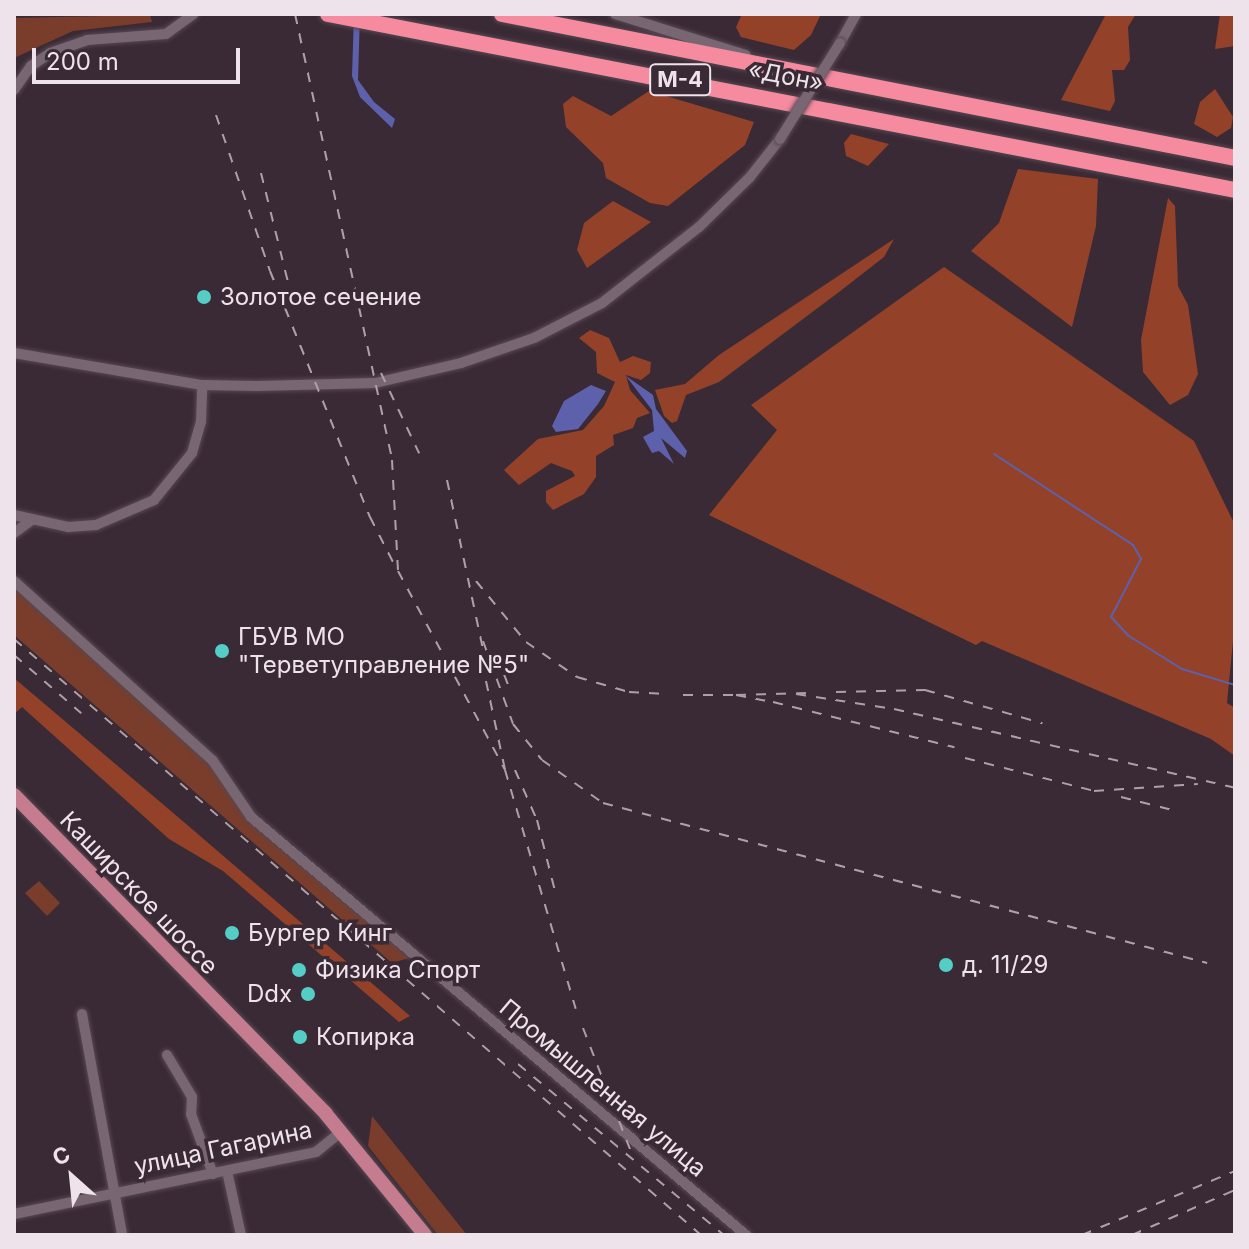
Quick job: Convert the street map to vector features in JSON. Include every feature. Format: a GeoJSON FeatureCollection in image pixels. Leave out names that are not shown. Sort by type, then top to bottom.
{"type":"FeatureCollection","features":[{"type":"Feature","properties":{"kind":"highway","name":"«Дон»"},"geometry":{"type":"LineString","coordinates":[[328,14],[382,21],[1235,190]]}},
{"type":"Feature","properties":{"kind":"highway","name":"«Дон»"},"geometry":{"type":"LineString","coordinates":[[502,14],[1235,158]]}},
{"type":"Feature","properties":{"kind":"main road","name":"Каширское шоссе"},"geometry":{"type":"LineString","coordinates":[[14,795],[338,1135],[425,1235]]}},
{"type":"Feature","properties":{"kind":"main road","name":"Каширское шоссе"},"geometry":{"type":"LineString","coordinates":[[14,804],[338,1135],[414,1235]]}},
{"type":"Feature","properties":{"kind":"street"},"geometry":{"type":"LineString","coordinates":[[14,90],[31,66],[50,53],[87,40],[166,34],[194,14]]}},
{"type":"Feature","properties":{"kind":"street"},"geometry":{"type":"LineString","coordinates":[[615,14],[801,72]]}},
{"type":"Feature","properties":{"kind":"street"},"geometry":{"type":"LineString","coordinates":[[14,353],[202,385],[375,383],[461,363],[534,338],[602,303],[699,227],[750,177],[780,139],[856,14]]}},
{"type":"Feature","properties":{"kind":"street"},"geometry":{"type":"LineString","coordinates":[[14,515],[68,527],[96,525],[154,500],[192,453],[201,422],[202,385]]}},
{"type":"Feature","properties":{"kind":"street"},"geometry":{"type":"LineString","coordinates":[[14,533],[32,520]]}},
{"type":"Feature","properties":{"kind":"street","name":"Промышленная улица"},"geometry":{"type":"LineString","coordinates":[[14,581],[213,761],[251,817],[746,1235]]}},
{"type":"Feature","properties":{"kind":"street"},"geometry":{"type":"LineString","coordinates":[[82,1014],[122,1235]]}},
{"type":"Feature","properties":{"kind":"street"},"geometry":{"type":"LineString","coordinates":[[167,1055],[192,1097],[191,1114],[213,1174]]}},
{"type":"Feature","properties":{"kind":"street","name":"улица Гагарина"},"geometry":{"type":"LineString","coordinates":[[14,1214],[113,1191],[316,1152],[338,1135]]}},
{"type":"Feature","properties":{"kind":"street"},"geometry":{"type":"LineString","coordinates":[[227,1171],[241,1235]]}},
{"type":"Feature","properties":{"kind":"shaded area"},"geometry":{"type":"Polygon","coordinates":[[[742,14],[821,14],[811,35],[794,50],[741,37],[736,27],[742,14]]]}},
{"type":"Feature","properties":{"kind":"shaded area"},"geometry":{"type":"Polygon","coordinates":[[[1106,14],[1136,14],[1128,27],[1130,60],[1124,70],[1112,70],[1115,101],[1110,111],[1061,100],[1106,14]]]}},
{"type":"Feature","properties":{"kind":"shaded area"},"geometry":{"type":"Polygon","coordinates":[[[1220,14],[1235,14],[1235,46],[1215,49],[1220,14]]]}},
{"type":"Feature","properties":{"kind":"shaded area"},"geometry":{"type":"Polygon","coordinates":[[[150,15],[152,22],[73,31],[14,58],[14,18],[150,15]]]}},
{"type":"Feature","properties":{"kind":"shaded area"},"geometry":{"type":"Polygon","coordinates":[[[1215,89],[1233,117],[1231,128],[1217,137],[1194,124],[1200,102],[1215,89]]]}},
{"type":"Feature","properties":{"kind":"shaded area"},"geometry":{"type":"Polygon","coordinates":[[[649,91],[754,122],[745,145],[668,206],[650,203],[606,178],[603,163],[566,127],[563,104],[573,96],[611,116],[649,91]]]}},
{"type":"Feature","properties":{"kind":"shaded area"},"geometry":{"type":"Polygon","coordinates":[[[851,134],[889,144],[868,166],[846,156],[844,143],[851,134]]]}},
{"type":"Feature","properties":{"kind":"shaded area"},"geometry":{"type":"Polygon","coordinates":[[[1018,169],[1098,179],[1096,226],[1072,327],[971,251],[999,223],[1018,169]]]}},
{"type":"Feature","properties":{"kind":"shaded area"},"geometry":{"type":"Polygon","coordinates":[[[1168,198],[1175,206],[1178,286],[1188,305],[1198,374],[1188,395],[1170,405],[1143,372],[1141,340],[1168,198]]]}},
{"type":"Feature","properties":{"kind":"shaded area"},"geometry":{"type":"Polygon","coordinates":[[[613,201],[651,222],[587,268],[577,250],[584,223],[613,201]]]}},
{"type":"Feature","properties":{"kind":"shaded area"},"geometry":{"type":"Polygon","coordinates":[[[894,239],[884,257],[719,382],[686,395],[677,421],[672,423],[664,416],[655,390],[685,384],[719,355],[894,239]]]}},
{"type":"Feature","properties":{"kind":"shaded area"},"geometry":{"type":"Polygon","coordinates":[[[944,267],[1194,441],[1235,525],[1235,620],[1227,703],[1235,708],[1235,756],[1211,739],[982,641],[976,645],[709,515],[777,430],[751,405],[944,267]]]}},
{"type":"Feature","properties":{"kind":"shaded area"},"geometry":{"type":"Polygon","coordinates":[[[590,330],[609,338],[620,362],[633,356],[651,362],[650,373],[641,380],[626,375],[630,390],[650,413],[637,418],[633,428],[613,435],[614,445],[596,456],[596,477],[584,494],[553,510],[546,502],[546,491],[575,476],[572,471],[551,463],[519,485],[504,470],[538,439],[583,430],[604,406],[615,382],[597,373],[596,352],[579,338],[590,330]]]}},
{"type":"Feature","properties":{"kind":"shaded area"},"geometry":{"type":"Polygon","coordinates":[[[14,588],[210,763],[256,822],[409,958],[392,963],[14,635],[14,588]]]}},
{"type":"Feature","properties":{"kind":"shaded area"},"geometry":{"type":"Polygon","coordinates":[[[14,678],[410,1016],[399,1022],[223,871],[169,839],[22,707],[14,714],[14,678]]]}},
{"type":"Feature","properties":{"kind":"shaded area"},"geometry":{"type":"Polygon","coordinates":[[[39,881],[60,903],[47,916],[25,893],[39,881]]]}},
{"type":"Feature","properties":{"kind":"shaded area"},"geometry":{"type":"Polygon","coordinates":[[[372,1116],[467,1235],[438,1235],[368,1146],[372,1116]]]}},
{"type":"Feature","properties":{"kind":"water"},"geometry":{"type":"Polygon","coordinates":[[[354,14],[360,14],[358,80],[374,102],[395,119],[392,128],[360,97],[352,76],[354,14]]]}},
{"type":"Feature","properties":{"kind":"water"},"geometry":{"type":"Polygon","coordinates":[[[626,376],[653,395],[656,409],[687,451],[685,458],[661,438],[674,464],[659,451],[652,453],[643,437],[654,431],[652,410],[626,376]]]}},
{"type":"Feature","properties":{"kind":"water"},"geometry":{"type":"Polygon","coordinates":[[[591,385],[606,391],[598,404],[578,429],[556,432],[552,426],[564,401],[591,385]]]}},
{"type":"Feature","properties":{"kind":"waterway"},"geometry":{"type":"LineString","coordinates":[[994,454],[1133,545],[1141,559],[1111,617],[1129,636],[1182,669],[1235,685]]}},
{"type":"Feature","properties":{"kind":"railway"},"geometry":{"type":"LineString","coordinates":[[295,14],[392,460],[398,571],[505,770]]}},
{"type":"Feature","properties":{"kind":"railway"},"geometry":{"type":"LineString","coordinates":[[216,115],[270,271],[370,517],[394,564]]}},
{"type":"Feature","properties":{"kind":"railway"},"geometry":{"type":"LineString","coordinates":[[261,173],[294,306]]}},
{"type":"Feature","properties":{"kind":"railway"},"geometry":{"type":"LineString","coordinates":[[381,373],[419,453]]}},
{"type":"Feature","properties":{"kind":"railway"},"geometry":{"type":"LineString","coordinates":[[447,480],[483,650]]}},
{"type":"Feature","properties":{"kind":"railway"},"geometry":{"type":"LineString","coordinates":[[476,581],[526,642],[577,677],[629,692],[662,694]]}},
{"type":"Feature","properties":{"kind":"railway"},"geometry":{"type":"LineString","coordinates":[[14,639],[701,1235]]}},
{"type":"Feature","properties":{"kind":"railway"},"geometry":{"type":"LineString","coordinates":[[483,641],[513,724],[542,760],[603,803],[1207,963]]}},
{"type":"Feature","properties":{"kind":"railway"},"geometry":{"type":"LineString","coordinates":[[14,655],[81,713]]}},
{"type":"Feature","properties":{"kind":"railway"},"geometry":{"type":"LineString","coordinates":[[497,656],[509,687]]}},
{"type":"Feature","properties":{"kind":"railway"},"geometry":{"type":"LineString","coordinates":[[486,681],[505,770],[576,1009]]}},
{"type":"Feature","properties":{"kind":"railway"},"geometry":{"type":"LineString","coordinates":[[836,692],[925,690],[1042,723]]}},
{"type":"Feature","properties":{"kind":"railway"},"geometry":{"type":"LineString","coordinates":[[736,695],[808,693]]}},
{"type":"Feature","properties":{"kind":"railway"},"geometry":{"type":"LineString","coordinates":[[796,694],[894,709],[1235,788]]}},
{"type":"Feature","properties":{"kind":"railway"},"geometry":{"type":"LineString","coordinates":[[683,695],[736,695],[773,702],[954,747]]}},
{"type":"Feature","properties":{"kind":"railway"},"geometry":{"type":"LineString","coordinates":[[965,758],[1094,791],[1198,784]]}},
{"type":"Feature","properties":{"kind":"railway"},"geometry":{"type":"LineString","coordinates":[[515,770],[537,820],[555,891]]}},
{"type":"Feature","properties":{"kind":"railway"},"geometry":{"type":"LineString","coordinates":[[1121,797],[1176,811]]}},
{"type":"Feature","properties":{"kind":"railway"},"geometry":{"type":"LineString","coordinates":[[583,1028],[630,1149]]}},
{"type":"Feature","properties":{"kind":"railway"},"geometry":{"type":"LineString","coordinates":[[518,1064],[724,1235]]}},
{"type":"Feature","properties":{"kind":"railway"},"geometry":{"type":"LineString","coordinates":[[1082,1235],[1235,1171]]}},
{"type":"Feature","properties":{"kind":"railway"},"geometry":{"type":"LineString","coordinates":[[1132,1235],[1235,1190]]}},
{"type":"Feature","properties":{"kind":"place","name":"Золотое сечение"},"geometry":{"type":"Point","coordinates":[204,297]}},
{"type":"Feature","properties":{"kind":"place","name":"ГБУВ МО \"Терветуправление №5\""},"geometry":{"type":"Point","coordinates":[222,651]}},
{"type":"Feature","properties":{"kind":"place","name":"Бургер Кинг"},"geometry":{"type":"Point","coordinates":[232,933]}},
{"type":"Feature","properties":{"kind":"place","name":"д. 11/29"},"geometry":{"type":"Point","coordinates":[946,965]}},
{"type":"Feature","properties":{"kind":"place","name":"Физика Спорт"},"geometry":{"type":"Point","coordinates":[299,970]}},
{"type":"Feature","properties":{"kind":"place","name":"Ddx"},"geometry":{"type":"Point","coordinates":[308,994]}},
{"type":"Feature","properties":{"kind":"place","name":"Копирка"},"geometry":{"type":"Point","coordinates":[300,1037]}}]}
